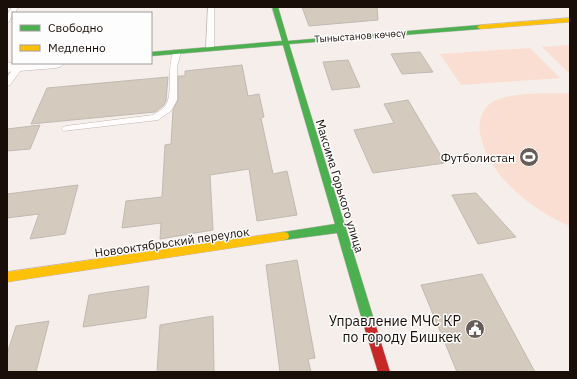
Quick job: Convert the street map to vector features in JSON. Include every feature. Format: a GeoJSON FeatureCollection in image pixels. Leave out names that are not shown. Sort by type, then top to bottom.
{"type":"FeatureCollection","features":[{"type":"Feature","properties":{"kind":"street","name":"Максима Горького улица"},"geometry":{"type":"LineString","coordinates":[[276,7],[284,42],[384,372]]}},
{"type":"Feature","properties":{"kind":"street","name":"Тыныстанов көчөсү"},"geometry":{"type":"LineString","coordinates":[[152,54],[284,42],[570,20]]}},
{"type":"Feature","properties":{"kind":"street"},"geometry":{"type":"LineString","coordinates":[[14,67],[46,64]]}},
{"type":"Feature","properties":{"kind":"street","name":"Новооктябрьский переулок"},"geometry":{"type":"LineString","coordinates":[[7,277],[340,228]]}},
{"type":"Feature","properties":{"kind":"lane"},"geometry":{"type":"LineString","coordinates":[[7,20],[15,7]]}},
{"type":"Feature","properties":{"kind":"lane"},"geometry":{"type":"LineString","coordinates":[[210,49],[211,7]]}},
{"type":"Feature","properties":{"kind":"lane"},"geometry":{"type":"LineString","coordinates":[[66,129],[155,118],[168,108],[173,100],[174,67],[177,52]]}},
{"type":"Feature","properties":{"kind":"lane"},"geometry":{"type":"LineString","coordinates":[[7,83],[14,67]]}},
{"type":"Feature","properties":{"kind":"shaded area"},"geometry":{"type":"Polygon","coordinates":[[[570,45],[570,74],[542,47],[570,45]]]}},
{"type":"Feature","properties":{"kind":"shaded area"},"geometry":{"type":"Polygon","coordinates":[[[530,48],[560,78],[461,85],[440,54],[530,48]]]}},
{"type":"Feature","properties":{"kind":"shaded area","name":"Футболистан"},"geometry":{"type":"Polygon","coordinates":[[[541,93],[570,93],[570,226],[541,211],[527,201],[502,177],[484,148],[480,133],[480,120],[485,109],[491,103],[499,99],[518,95],[541,93]]]}},
{"type":"Feature","properties":{"kind":"building"},"geometry":{"type":"Polygon","coordinates":[[[302,7],[377,7],[378,20],[309,26],[302,7]]]}},
{"type":"Feature","properties":{"kind":"building"},"geometry":{"type":"Polygon","coordinates":[[[420,52],[433,72],[402,74],[391,54],[420,52]]]}},
{"type":"Feature","properties":{"kind":"building"},"geometry":{"type":"Polygon","coordinates":[[[348,60],[360,87],[332,90],[323,62],[348,60]]]}},
{"type":"Feature","properties":{"kind":"building"},"geometry":{"type":"Polygon","coordinates":[[[242,65],[248,96],[259,94],[264,117],[261,118],[273,174],[287,171],[297,215],[257,221],[249,169],[210,175],[213,230],[160,239],[161,223],[122,228],[126,201],[162,197],[165,145],[171,144],[173,110],[178,100],[178,76],[185,76],[185,71],[242,65]]]}},
{"type":"Feature","properties":{"kind":"building"},"geometry":{"type":"Polygon","coordinates":[[[168,77],[166,101],[163,106],[155,112],[31,124],[47,88],[168,77]]]}},
{"type":"Feature","properties":{"kind":"building"},"geometry":{"type":"Polygon","coordinates":[[[408,100],[445,163],[373,173],[354,130],[394,123],[384,104],[408,100]]]}},
{"type":"Feature","properties":{"kind":"building"},"geometry":{"type":"Polygon","coordinates":[[[40,125],[30,149],[7,151],[7,129],[40,125]]]}},
{"type":"Feature","properties":{"kind":"building"},"geometry":{"type":"Polygon","coordinates":[[[78,185],[65,234],[30,239],[39,214],[7,218],[7,194],[78,185]]]}},
{"type":"Feature","properties":{"kind":"building"},"geometry":{"type":"Polygon","coordinates":[[[476,193],[516,237],[478,244],[452,195],[476,193]]]}},
{"type":"Feature","properties":{"kind":"building"},"geometry":{"type":"Polygon","coordinates":[[[297,260],[315,358],[308,359],[311,372],[280,372],[266,265],[297,260]]]}},
{"type":"Feature","properties":{"kind":"building","name":"Управление МЧС КР по городу Бишкек"},"geometry":{"type":"Polygon","coordinates":[[[482,274],[535,372],[457,372],[421,285],[482,274]]]}},
{"type":"Feature","properties":{"kind":"building"},"geometry":{"type":"Polygon","coordinates":[[[149,286],[146,318],[83,327],[89,295],[149,286]]]}},
{"type":"Feature","properties":{"kind":"building"},"geometry":{"type":"Polygon","coordinates":[[[213,316],[214,372],[157,372],[160,325],[213,316]]]}},
{"type":"Feature","properties":{"kind":"building"},"geometry":{"type":"Polygon","coordinates":[[[49,321],[36,372],[7,372],[7,354],[16,326],[49,321]]]}},
{"type":"Feature","properties":{"kind":"traffic: fast"},"geometry":{"type":"LineString","coordinates":[[275,7],[369,323]]}},
{"type":"Feature","properties":{"kind":"traffic: fast"},"geometry":{"type":"LineString","coordinates":[[152,54],[480,27]]}},
{"type":"Feature","properties":{"kind":"traffic: fast"},"geometry":{"type":"LineString","coordinates":[[284,236],[340,228]]}},
{"type":"Feature","properties":{"kind":"traffic: slow"},"geometry":{"type":"LineString","coordinates":[[480,27],[570,20]]}},
{"type":"Feature","properties":{"kind":"traffic: slow"},"geometry":{"type":"LineString","coordinates":[[7,277],[284,236]]}},
{"type":"Feature","properties":{"kind":"traffic: jam"},"geometry":{"type":"LineString","coordinates":[[369,323],[384,372]]}},
{"type":"Feature","properties":{"kind":"place","name":"Футболистан"},"geometry":{"type":"Point","coordinates":[529,157]}},
{"type":"Feature","properties":{"kind":"place","name":"Управление МЧС КР по городу Бишкек"},"geometry":{"type":"Point","coordinates":[475,329]}}]}
